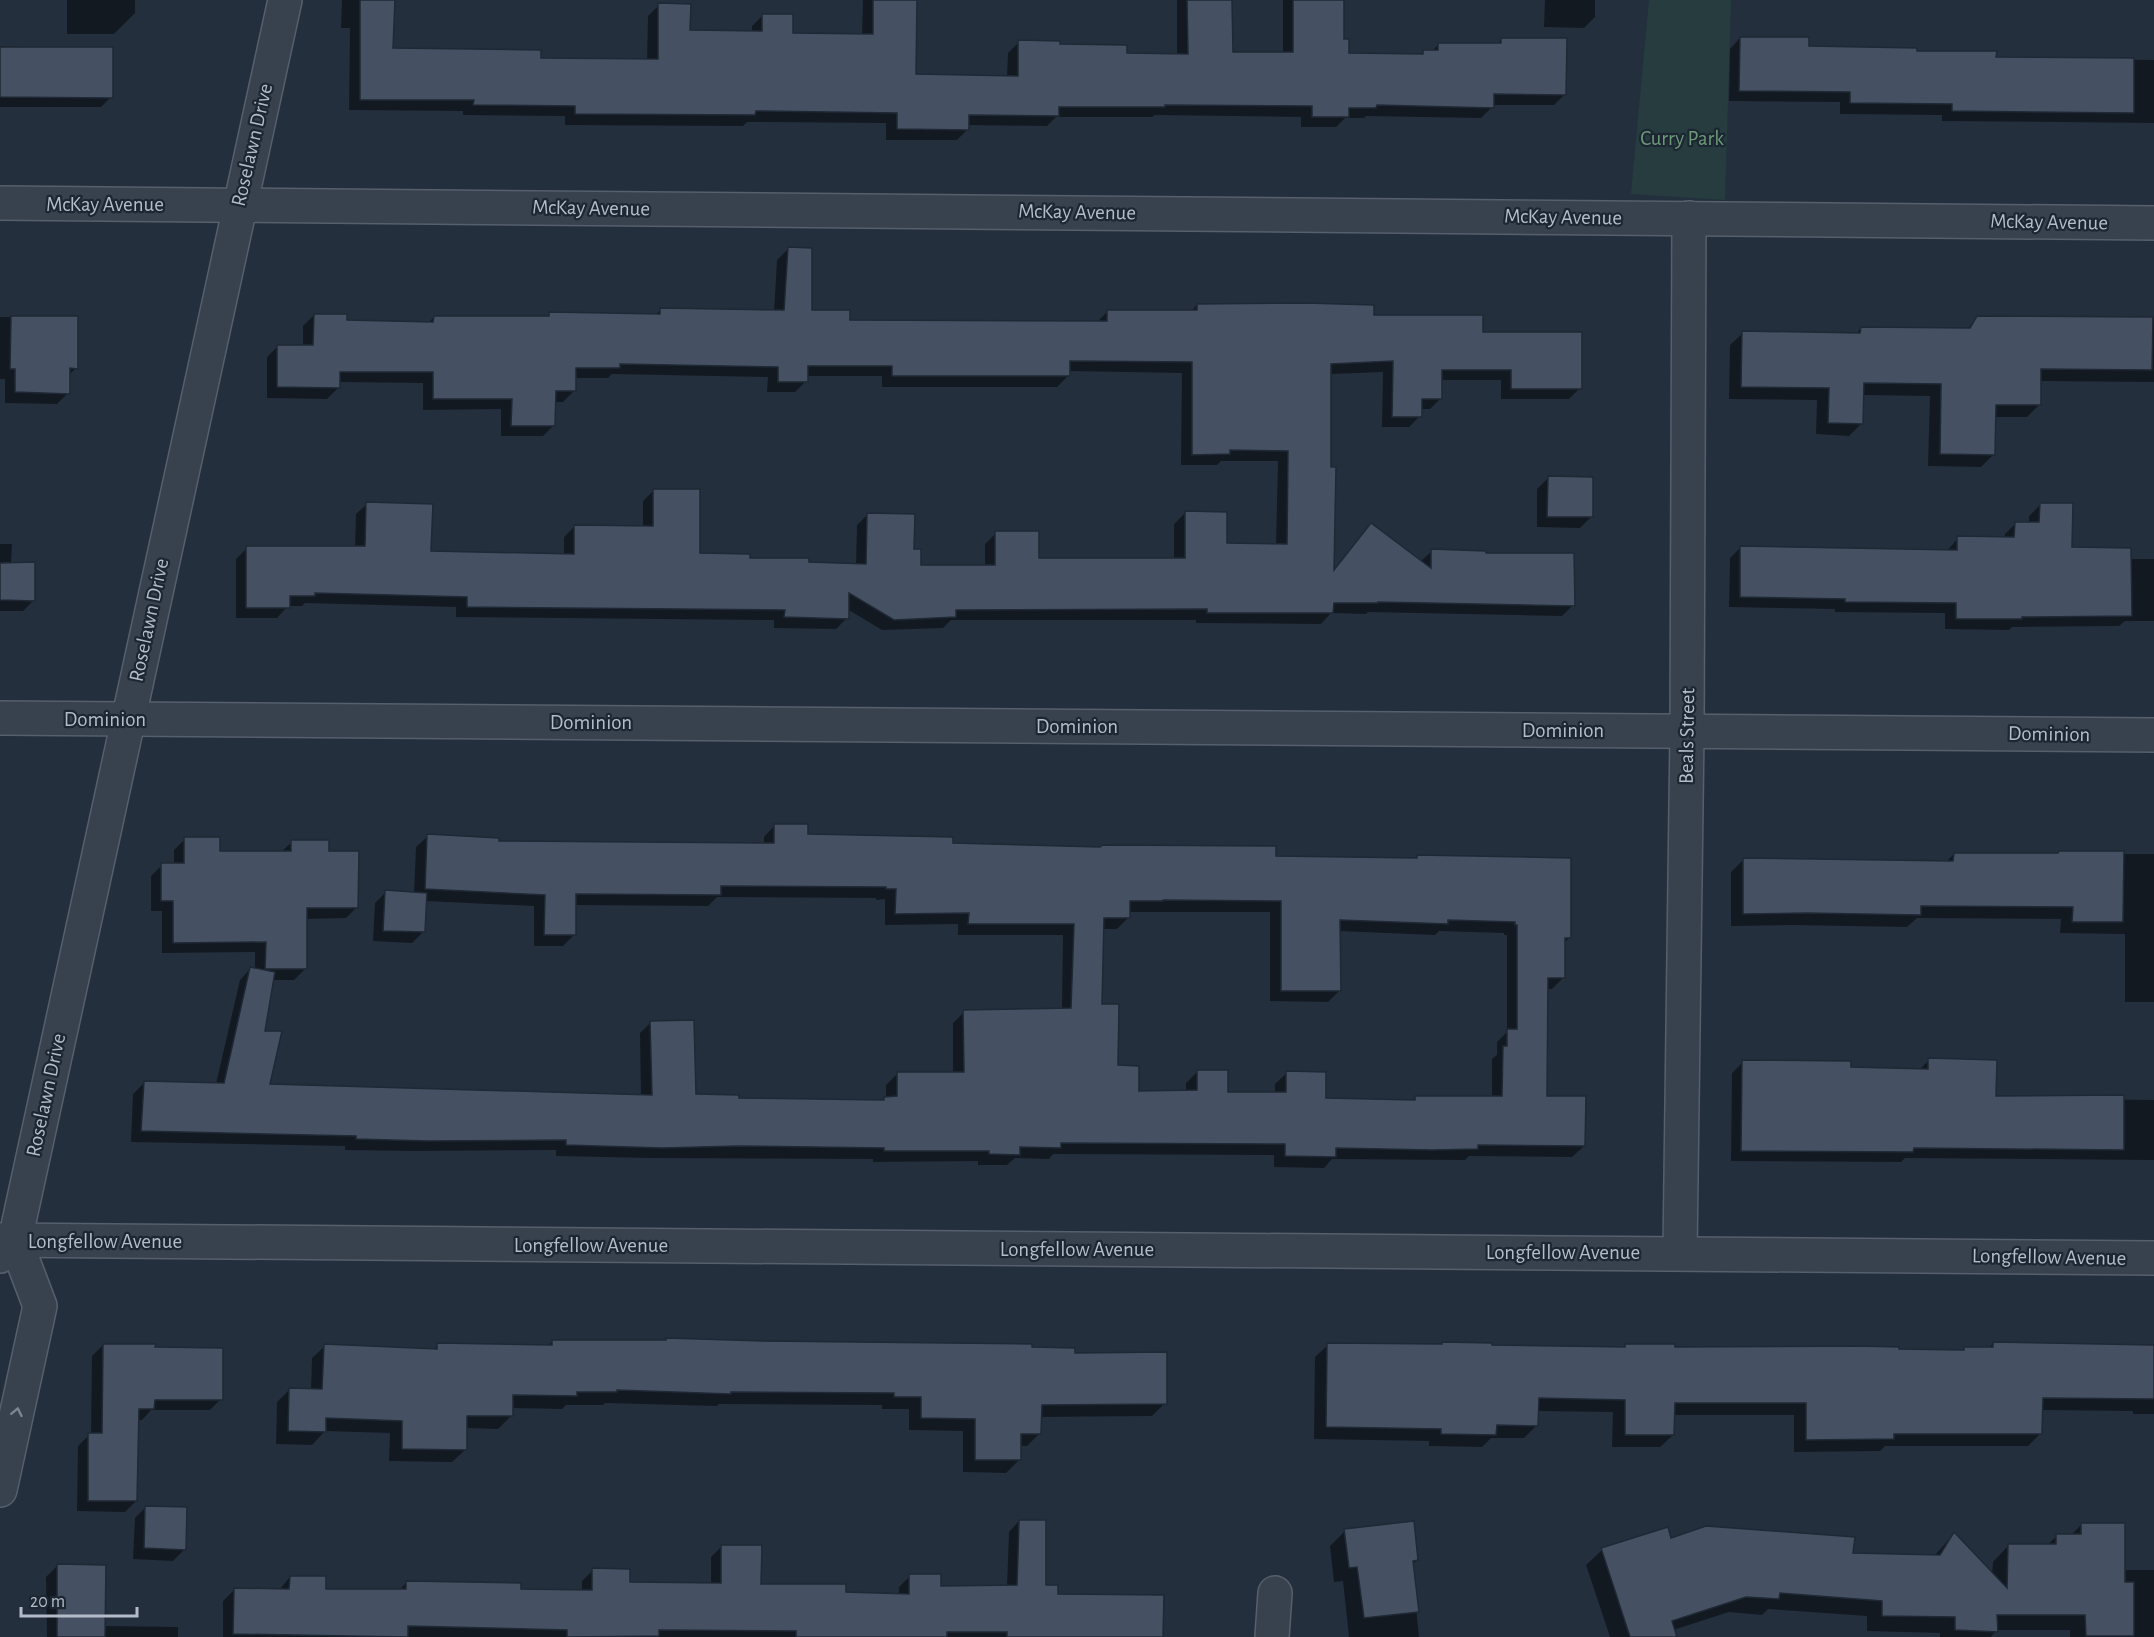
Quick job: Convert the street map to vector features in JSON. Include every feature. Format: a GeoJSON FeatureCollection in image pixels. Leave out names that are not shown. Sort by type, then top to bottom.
{"type":"FeatureCollection","features":[{"type":"Feature","properties":{"kind":"street","name":"Roselawn Drive"},"geometry":{"type":"LineString","coordinates":[[5,1246],[127,719],[285,0]]}},
{"type":"Feature","properties":{"kind":"street","name":"McKay Avenue"},"geometry":{"type":"LineString","coordinates":[[0,203],[2154,223]]}},
{"type":"Feature","properties":{"kind":"street","name":"Beals Street"},"geometry":{"type":"LineString","coordinates":[[1680,1253],[1687,731],[1689,218]]}},
{"type":"Feature","properties":{"kind":"street","name":"Dominion"},"geometry":{"type":"LineString","coordinates":[[0,718],[2154,735]]}},
{"type":"Feature","properties":{"kind":"street","name":"Longfellow Avenue"},"geometry":{"type":"LineString","coordinates":[[5,1246],[1680,1253],[2154,1258]]}},
{"type":"Feature","properties":{"kind":"street"},"geometry":{"type":"LineString","coordinates":[[0,1490],[40,1306],[5,1246]]}},
{"type":"Feature","properties":{"kind":"street"},"geometry":{"type":"LineString","coordinates":[[1272,1637],[1275,1593]]}},
{"type":"Feature","properties":{"kind":"green space","name":"Curry Park"},"geometry":{"type":"Polygon","coordinates":[[[1649,0],[1731,0],[1725,200],[1631,194],[1649,0]]]}},
{"type":"Feature","properties":{"kind":"building"},"geometry":{"type":"Polygon","coordinates":[[[360,0],[395,0],[393,48],[541,50],[541,58],[658,59],[658,3],[691,4],[690,30],[762,31],[762,14],[793,14],[793,33],[873,34],[873,0],[917,0],[916,74],[1018,76],[1018,40],[1060,41],[1060,44],[1127,45],[1127,53],[1188,54],[1187,0],[1232,0],[1233,52],[1293,52],[1293,0],[1344,0],[1344,39],[1349,39],[1349,53],[1423,54],[1423,50],[1438,50],[1438,43],[1501,43],[1501,38],[1567,38],[1566,95],[1494,94],[1494,108],[1377,105],[1376,108],[1349,108],[1349,117],[1312,117],[1312,106],[1059,107],[1059,116],[969,115],[969,130],[897,129],[897,113],[756,111],[755,115],[575,114],[575,106],[473,105],[474,100],[360,100],[360,0]]]}},
{"type":"Feature","properties":{"kind":"building"},"geometry":{"type":"Polygon","coordinates":[[[1740,37],[1809,37],[1809,46],[1917,48],[1917,51],[1997,51],[1996,57],[2134,58],[2134,113],[1952,111],[1952,104],[1850,103],[1850,92],[1739,91],[1740,37]]]}},
{"type":"Feature","properties":{"kind":"building"},"geometry":{"type":"Polygon","coordinates":[[[0,47],[113,47],[113,98],[0,97],[0,47]]]}},
{"type":"Feature","properties":{"kind":"building"},"geometry":{"type":"Polygon","coordinates":[[[788,247],[812,248],[812,310],[850,310],[850,320],[1107,321],[1107,310],[1197,310],[1197,304],[1306,303],[1374,305],[1374,315],[1483,315],[1483,332],[1582,332],[1582,389],[1511,389],[1511,370],[1442,370],[1442,399],[1422,399],[1422,417],[1392,417],[1393,361],[1331,364],[1331,467],[1336,467],[1334,570],[1371,523],[1431,568],[1431,549],[1486,551],[1486,553],[1574,553],[1575,606],[1334,603],[1333,613],[1207,613],[1207,609],[956,610],[956,617],[894,620],[849,593],[849,619],[784,617],[785,610],[467,607],[467,597],[315,593],[315,596],[290,596],[290,608],[246,608],[246,546],[365,546],[366,502],[433,504],[431,551],[574,554],[574,525],[653,526],[653,489],[700,489],[700,553],[750,554],[750,558],[809,558],[809,562],[866,564],[867,513],[915,514],[914,549],[921,549],[921,565],[995,565],[995,531],[1039,531],[1039,558],[1185,558],[1185,511],[1227,512],[1227,543],[1287,544],[1288,451],[1230,450],[1230,454],[1192,455],[1192,362],[1070,361],[1070,376],[892,376],[892,366],[808,366],[808,382],[778,382],[778,367],[620,364],[620,368],[576,368],[576,391],[556,391],[555,426],[511,426],[512,399],[433,399],[433,372],[340,372],[340,388],[277,387],[277,345],[313,345],[314,314],[347,314],[347,320],[433,322],[434,316],[549,316],[549,312],[660,314],[660,308],[784,310],[788,247]]]}},
{"type":"Feature","properties":{"kind":"building"},"geometry":{"type":"Polygon","coordinates":[[[11,316],[78,316],[78,369],[70,368],[70,394],[15,392],[15,369],[10,369],[11,316]]]}},
{"type":"Feature","properties":{"kind":"building"},"geometry":{"type":"Polygon","coordinates":[[[1977,316],[2153,317],[2152,370],[2041,369],[2041,405],[1996,405],[1995,455],[1940,454],[1941,384],[1864,383],[1863,424],[1828,423],[1829,388],[1741,387],[1742,331],[1860,333],[1861,327],[1970,328],[1977,316]]]}},
{"type":"Feature","properties":{"kind":"building"},"geometry":{"type":"Polygon","coordinates":[[[1548,476],[1593,477],[1593,517],[1547,517],[1548,476]]]}},
{"type":"Feature","properties":{"kind":"building"},"geometry":{"type":"Polygon","coordinates":[[[2040,503],[2073,503],[2072,547],[2131,548],[2132,616],[1956,619],[1956,603],[1845,602],[1845,599],[1740,597],[1740,546],[1957,550],[1957,536],[2014,537],[2015,522],[2039,522],[2040,503]]]}},
{"type":"Feature","properties":{"kind":"building"},"geometry":{"type":"Polygon","coordinates":[[[35,562],[35,601],[0,600],[0,563],[35,562]]]}},
{"type":"Feature","properties":{"kind":"building"},"geometry":{"type":"Polygon","coordinates":[[[774,824],[808,824],[808,834],[953,837],[953,843],[1100,847],[1103,845],[1276,846],[1276,856],[1417,858],[1417,855],[1571,858],[1571,938],[1565,938],[1565,978],[1548,978],[1547,1096],[1586,1096],[1585,1146],[1478,1145],[1478,1149],[1432,1150],[1336,1148],[1336,1157],[1285,1156],[1285,1144],[1061,1143],[1061,1148],[1020,1147],[1020,1155],[989,1154],[989,1151],[884,1151],[884,1148],[738,1146],[662,1148],[566,1145],[566,1140],[428,1141],[356,1139],[356,1136],[141,1131],[144,1081],[224,1083],[250,967],[275,972],[265,1031],[282,1031],[270,1084],[652,1095],[650,1021],[694,1020],[696,1094],[739,1095],[739,1098],[884,1100],[884,1097],[897,1096],[897,1072],[964,1072],[963,1010],[1071,1008],[1074,924],[968,924],[969,913],[895,914],[896,889],[886,889],[886,887],[721,886],[721,895],[576,894],[576,935],[544,935],[545,895],[425,889],[427,834],[499,838],[499,841],[774,843],[774,824]],[[1130,901],[1130,918],[1104,918],[1102,1004],[1119,1004],[1118,1065],[1139,1066],[1139,1091],[1197,1090],[1197,1070],[1228,1070],[1228,1092],[1286,1092],[1286,1071],[1326,1072],[1326,1098],[1415,1100],[1415,1096],[1502,1096],[1503,1046],[1507,1046],[1507,1029],[1517,1029],[1517,925],[1515,922],[1448,920],[1448,924],[1340,920],[1341,991],[1281,991],[1281,901],[1130,901]]]}},
{"type":"Feature","properties":{"kind":"building"},"geometry":{"type":"Polygon","coordinates":[[[184,837],[220,837],[220,851],[291,851],[291,840],[329,840],[329,851],[359,851],[358,908],[307,908],[307,969],[265,969],[266,942],[173,943],[173,901],[161,901],[161,863],[184,863],[184,837]]]}},
{"type":"Feature","properties":{"kind":"building"},"geometry":{"type":"Polygon","coordinates":[[[2059,851],[2124,851],[2123,922],[2072,922],[2073,907],[1921,906],[1921,915],[1743,914],[1743,858],[1953,861],[1954,853],[2058,853],[2059,851]]]}},
{"type":"Feature","properties":{"kind":"building"},"geometry":{"type":"Polygon","coordinates":[[[385,890],[427,893],[425,932],[383,931],[385,890]]]}},
{"type":"Feature","properties":{"kind":"building"},"geometry":{"type":"Polygon","coordinates":[[[1928,1058],[1997,1060],[1996,1096],[2124,1095],[2124,1150],[1914,1148],[1913,1152],[1741,1151],[1742,1060],[1851,1061],[1851,1067],[1928,1069],[1928,1058]]]}},
{"type":"Feature","properties":{"kind":"building"},"geometry":{"type":"Polygon","coordinates":[[[666,1338],[1032,1344],[1032,1347],[1075,1348],[1075,1353],[1167,1352],[1167,1404],[1042,1405],[1041,1434],[1021,1434],[1021,1460],[975,1460],[975,1419],[921,1418],[921,1397],[894,1397],[894,1393],[731,1392],[731,1394],[617,1390],[617,1392],[577,1392],[577,1396],[513,1395],[513,1416],[467,1416],[467,1450],[402,1449],[402,1421],[326,1418],[326,1432],[288,1431],[289,1388],[322,1389],[324,1344],[437,1349],[437,1343],[552,1345],[552,1340],[666,1340],[666,1338]]]}},
{"type":"Feature","properties":{"kind":"building"},"geometry":{"type":"Polygon","coordinates":[[[1442,1342],[1625,1347],[1625,1344],[1675,1344],[1675,1347],[1858,1346],[1964,1350],[1964,1347],[1993,1347],[1993,1342],[2154,1345],[2154,1399],[2043,1398],[2042,1434],[1894,1434],[1894,1439],[1806,1440],[1806,1403],[1675,1403],[1674,1435],[1625,1435],[1625,1400],[1539,1398],[1538,1426],[1497,1425],[1496,1435],[1441,1434],[1441,1429],[1326,1427],[1327,1343],[1442,1344],[1442,1342]]]}},
{"type":"Feature","properties":{"kind":"building"},"geometry":{"type":"Polygon","coordinates":[[[103,1344],[223,1348],[223,1400],[155,1400],[154,1409],[139,1409],[137,1501],[88,1501],[88,1433],[102,1433],[103,1344]]]}},
{"type":"Feature","properties":{"kind":"building"},"geometry":{"type":"Polygon","coordinates":[[[145,1506],[187,1507],[186,1550],[144,1548],[145,1506]]]}},
{"type":"Feature","properties":{"kind":"building"},"geometry":{"type":"Polygon","coordinates":[[[1019,1520],[1046,1520],[1046,1585],[1058,1585],[1058,1594],[1164,1595],[1163,1637],[1007,1637],[1007,1632],[947,1632],[947,1637],[796,1637],[796,1631],[659,1630],[659,1636],[567,1637],[567,1630],[408,1626],[408,1637],[233,1634],[234,1588],[289,1589],[290,1576],[326,1576],[326,1589],[406,1589],[406,1581],[521,1583],[521,1589],[592,1590],[592,1568],[630,1569],[630,1582],[721,1583],[721,1545],[762,1545],[761,1584],[846,1584],[846,1592],[909,1594],[909,1574],[941,1574],[941,1586],[1017,1585],[1019,1520]]]}},
{"type":"Feature","properties":{"kind":"building"},"geometry":{"type":"Polygon","coordinates":[[[1414,1521],[1418,1560],[1413,1561],[1419,1612],[1364,1618],[1357,1567],[1349,1568],[1344,1529],[1414,1521]]]}},
{"type":"Feature","properties":{"kind":"building"},"geometry":{"type":"Polygon","coordinates":[[[2081,1523],[2125,1523],[2125,1582],[2134,1582],[2134,1636],[2086,1636],[2085,1615],[1997,1615],[1998,1632],[1955,1630],[1955,1617],[1882,1616],[1882,1601],[1780,1593],[1779,1599],[1746,1597],[1672,1621],[1677,1637],[1630,1637],[1601,1548],[1668,1527],[1671,1538],[1706,1526],[1855,1537],[1853,1553],[1940,1555],[1954,1532],[2007,1588],[2008,1544],[2056,1544],[2056,1534],[2081,1534],[2081,1523]]]}},
{"type":"Feature","properties":{"kind":"building"},"geometry":{"type":"Polygon","coordinates":[[[57,1564],[106,1565],[105,1637],[57,1637],[57,1564]]]}}]}
